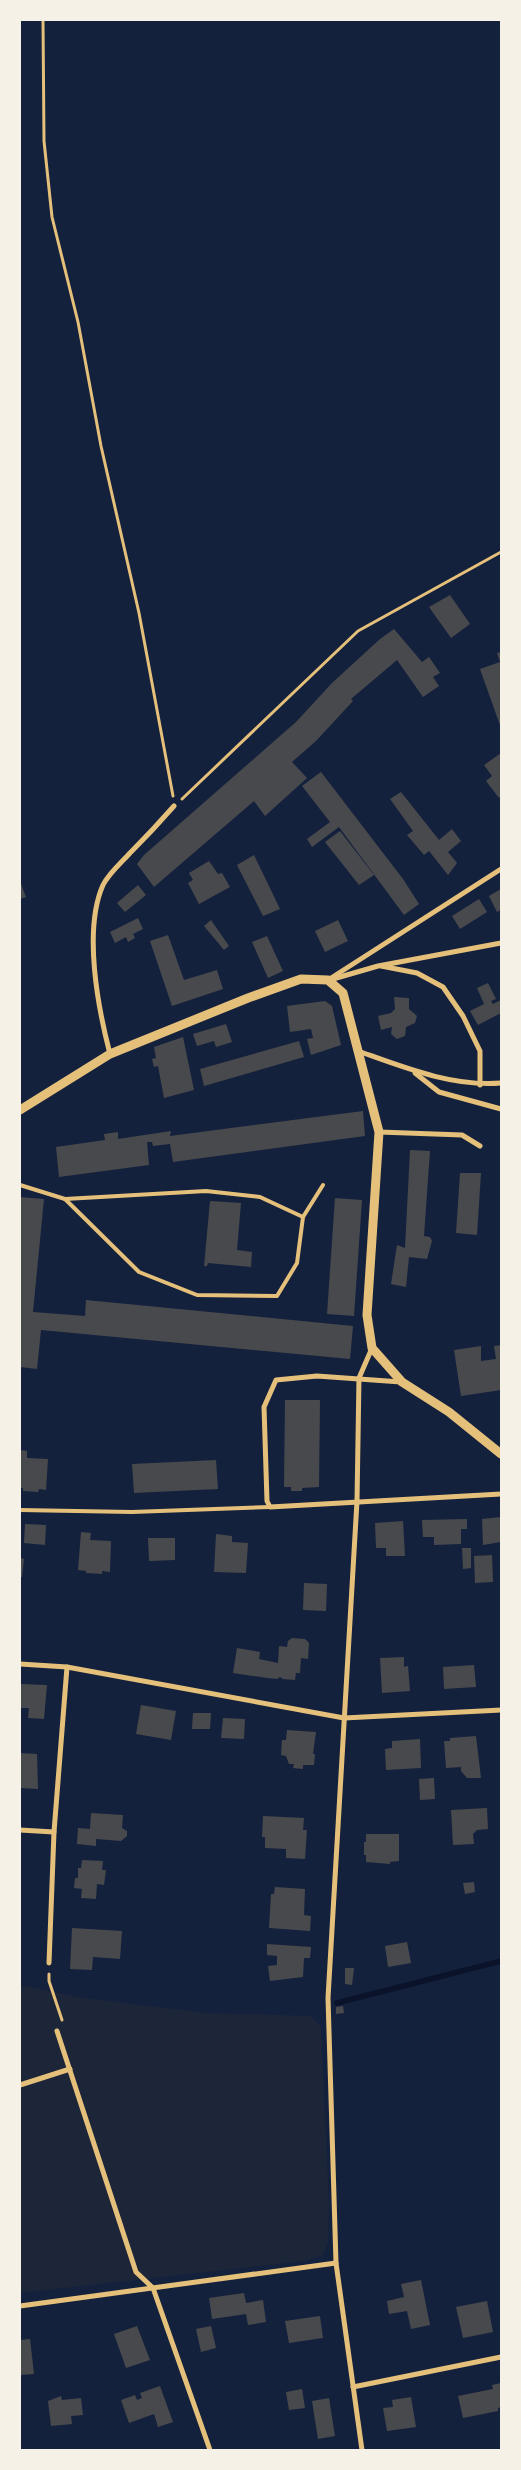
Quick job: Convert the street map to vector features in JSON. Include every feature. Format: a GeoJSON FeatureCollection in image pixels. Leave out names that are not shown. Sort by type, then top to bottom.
{"type":"FeatureCollection","features":[{"type":"Feature","properties":{"kind":"street"},"geometry":{"type":"LineString","coordinates":[[110,1054],[96,990],[93,952],[97,910],[103,885],[116,868],[174,806]]}},
{"type":"Feature","properties":{"kind":"street"},"geometry":{"type":"LineString","coordinates":[[328,980],[501,869]]}},
{"type":"Feature","properties":{"kind":"street"},"geometry":{"type":"LineString","coordinates":[[20,1110],[110,1054],[248,998],[301,979],[328,980],[378,966],[501,943]]}},
{"type":"Feature","properties":{"kind":"street"},"geometry":{"type":"LineString","coordinates":[[378,966],[417,973],[443,987],[463,1016],[480,1051],[480,1085]]}},
{"type":"Feature","properties":{"kind":"street"},"geometry":{"type":"LineString","coordinates":[[328,980],[342,993],[379,1132],[367,1315],[372,1348],[359,1378],[357,1501],[328,1998],[336,2263],[362,2450]]}},
{"type":"Feature","properties":{"kind":"street"},"geometry":{"type":"LineString","coordinates":[[357,1050],[412,1071],[480,1085],[501,1083]]}},
{"type":"Feature","properties":{"kind":"street"},"geometry":{"type":"LineString","coordinates":[[412,1071],[439,1092],[501,1108]]}},
{"type":"Feature","properties":{"kind":"street"},"geometry":{"type":"LineString","coordinates":[[379,1132],[462,1135],[480,1146]]}},
{"type":"Feature","properties":{"kind":"street"},"geometry":{"type":"LineString","coordinates":[[372,1348],[402,1382],[449,1412],[501,1454]]}},
{"type":"Feature","properties":{"kind":"street"},"geometry":{"type":"LineString","coordinates":[[402,1382],[317,1376],[276,1380],[264,1406],[267,1501],[270,1507],[501,1494]]}},
{"type":"Feature","properties":{"kind":"street"},"geometry":{"type":"LineString","coordinates":[[20,1664],[67,1667],[344,1718],[501,1710]]}},
{"type":"Feature","properties":{"kind":"street"},"geometry":{"type":"LineString","coordinates":[[49,1963],[54,1832],[67,1667]]}},
{"type":"Feature","properties":{"kind":"street"},"geometry":{"type":"LineString","coordinates":[[20,1830],[54,1832]]}},
{"type":"Feature","properties":{"kind":"street"},"geometry":{"type":"LineString","coordinates":[[57,2031],[136,2272],[153,2288],[210,2450]]}},
{"type":"Feature","properties":{"kind":"street"},"geometry":{"type":"LineString","coordinates":[[20,2085],[70,2069]]}},
{"type":"Feature","properties":{"kind":"street"},"geometry":{"type":"LineString","coordinates":[[20,2306],[336,2263]]}},
{"type":"Feature","properties":{"kind":"street"},"geometry":{"type":"LineString","coordinates":[[353,2387],[501,2358]]}},
{"type":"Feature","properties":{"kind":"lane"},"geometry":{"type":"LineString","coordinates":[[20,1185],[65,1199],[206,1191],[260,1196],[303,1217]]}},
{"type":"Feature","properties":{"kind":"lane"},"geometry":{"type":"LineString","coordinates":[[65,1199],[139,1272],[197,1295],[277,1296],[297,1263],[303,1217],[323,1185]]}},
{"type":"Feature","properties":{"kind":"lane"},"geometry":{"type":"LineString","coordinates":[[20,1510],[132,1512],[270,1507]]}},
{"type":"Feature","properties":{"kind":"path"},"geometry":{"type":"LineString","coordinates":[[43,20],[44,141],[52,217],[78,322],[101,446],[140,613],[174,806]]}},
{"type":"Feature","properties":{"kind":"path"},"geometry":{"type":"LineString","coordinates":[[174,806],[358,631],[501,552]]}},
{"type":"Feature","properties":{"kind":"path"},"geometry":{"type":"LineString","coordinates":[[49,1963],[49,1981],[64,2028],[57,2031]]}},
{"type":"Feature","properties":{"kind":"shaded area"},"geometry":{"type":"Polygon","coordinates":[[[20,1985],[82,1998],[207,2013],[311,2016],[321,2027],[329,2204],[328,2242],[323,2255],[304,2261],[20,2293],[20,1985]]]}},
{"type":"Feature","properties":{"kind":"building"},"geometry":{"type":"Polygon","coordinates":[[[450,595],[470,624],[451,638],[429,607],[450,595]]]}},
{"type":"Feature","properties":{"kind":"building"},"geometry":{"type":"Polygon","coordinates":[[[394,629],[422,662],[429,657],[440,673],[433,677],[439,686],[423,697],[397,660],[351,699],[353,701],[316,741],[292,762],[307,778],[265,816],[254,801],[154,887],[137,864],[144,855],[296,722],[332,683],[380,639],[394,629]]]}},
{"type":"Feature","properties":{"kind":"building"},"geometry":{"type":"Polygon","coordinates":[[[501,652],[501,728],[480,669],[500,662],[497,653],[501,652]]]}},
{"type":"Feature","properties":{"kind":"building"},"geometry":{"type":"Polygon","coordinates":[[[501,753],[501,796],[499,798],[486,781],[492,776],[484,765],[501,753]]]}},
{"type":"Feature","properties":{"kind":"building"},"geometry":{"type":"Polygon","coordinates":[[[321,772],[403,879],[419,904],[404,915],[339,827],[312,847],[307,839],[330,822],[302,786],[321,772]]]}},
{"type":"Feature","properties":{"kind":"building"},"geometry":{"type":"Polygon","coordinates":[[[401,792],[439,840],[452,829],[461,841],[448,852],[457,863],[448,875],[429,851],[424,855],[407,835],[413,831],[390,799],[401,792]]]}},
{"type":"Feature","properties":{"kind":"building"},"geometry":{"type":"Polygon","coordinates":[[[340,831],[374,875],[359,885],[325,842],[340,831]]]}},
{"type":"Feature","properties":{"kind":"building"},"geometry":{"type":"Polygon","coordinates":[[[254,855],[280,909],[263,916],[237,865],[254,855]]]}},
{"type":"Feature","properties":{"kind":"building"},"geometry":{"type":"Polygon","coordinates":[[[209,861],[218,874],[222,873],[230,887],[199,904],[188,883],[193,880],[189,873],[209,861]]]}},
{"type":"Feature","properties":{"kind":"building"},"geometry":{"type":"Polygon","coordinates":[[[20,881],[26,897],[20,899],[20,881]]]}},
{"type":"Feature","properties":{"kind":"building"},"geometry":{"type":"Polygon","coordinates":[[[138,885],[146,895],[125,912],[117,903],[138,885]]]}},
{"type":"Feature","properties":{"kind":"building"},"geometry":{"type":"Polygon","coordinates":[[[501,889],[501,910],[497,912],[489,896],[501,889]]]}},
{"type":"Feature","properties":{"kind":"building"},"geometry":{"type":"Polygon","coordinates":[[[479,899],[487,912],[460,929],[452,916],[479,899]]]}},
{"type":"Feature","properties":{"kind":"building"},"geometry":{"type":"Polygon","coordinates":[[[138,918],[143,929],[133,934],[135,938],[128,942],[126,937],[115,943],[110,932],[138,918]]]}},
{"type":"Feature","properties":{"kind":"building"},"geometry":{"type":"Polygon","coordinates":[[[211,920],[229,946],[224,950],[204,926],[211,920]]]}},
{"type":"Feature","properties":{"kind":"building"},"geometry":{"type":"Polygon","coordinates":[[[338,920],[348,941],[325,952],[315,931],[338,920]]]}},
{"type":"Feature","properties":{"kind":"building"},"geometry":{"type":"Polygon","coordinates":[[[168,935],[184,980],[217,970],[223,989],[172,1006],[150,941],[168,935]]]}},
{"type":"Feature","properties":{"kind":"building"},"geometry":{"type":"Polygon","coordinates":[[[267,936],[283,971],[268,978],[252,942],[267,936]]]}},
{"type":"Feature","properties":{"kind":"building"},"geometry":{"type":"Polygon","coordinates":[[[488,983],[496,999],[491,1001],[493,1004],[501,1000],[501,1013],[478,1025],[470,1011],[484,1004],[477,988],[488,983]]]}},
{"type":"Feature","properties":{"kind":"building"},"geometry":{"type":"Polygon","coordinates":[[[394,997],[409,998],[409,1009],[417,1016],[415,1023],[406,1027],[405,1036],[397,1039],[391,1034],[392,1027],[381,1030],[378,1016],[391,1013],[395,1009],[394,997]]]}},
{"type":"Feature","properties":{"kind":"building"},"geometry":{"type":"Polygon","coordinates":[[[325,1001],[332,1006],[341,1045],[311,1055],[307,1039],[313,1038],[311,1029],[290,1032],[287,1006],[325,1001]]]}},
{"type":"Feature","properties":{"kind":"building"},"geometry":{"type":"Polygon","coordinates":[[[226,1024],[232,1042],[216,1047],[214,1041],[197,1046],[193,1034],[226,1024]]]}},
{"type":"Feature","properties":{"kind":"building"},"geometry":{"type":"Polygon","coordinates":[[[183,1037],[194,1090],[164,1098],[158,1066],[154,1067],[152,1059],[156,1058],[154,1047],[183,1037]]]}},
{"type":"Feature","properties":{"kind":"building"},"geometry":{"type":"Polygon","coordinates":[[[299,1041],[304,1057],[204,1086],[200,1069],[299,1041]]]}},
{"type":"Feature","properties":{"kind":"building"},"geometry":{"type":"Polygon","coordinates":[[[363,1111],[365,1136],[173,1162],[170,1144],[153,1146],[152,1142],[147,1142],[149,1165],[59,1177],[56,1147],[105,1140],[104,1134],[118,1132],[118,1139],[171,1131],[170,1136],[363,1111]]]}},
{"type":"Feature","properties":{"kind":"building"},"geometry":{"type":"Polygon","coordinates":[[[410,1150],[430,1151],[424,1236],[430,1237],[432,1241],[427,1259],[409,1257],[406,1287],[391,1284],[397,1245],[405,1248],[410,1150]]]}},
{"type":"Feature","properties":{"kind":"building"},"geometry":{"type":"Polygon","coordinates":[[[460,1173],[481,1173],[477,1235],[456,1233],[460,1173]]]}},
{"type":"Feature","properties":{"kind":"building"},"geometry":{"type":"Polygon","coordinates":[[[20,1197],[44,1199],[33,1312],[85,1316],[86,1300],[353,1326],[350,1359],[41,1330],[37,1369],[20,1367],[20,1197]]]}},
{"type":"Feature","properties":{"kind":"building"},"geometry":{"type":"Polygon","coordinates":[[[335,1198],[362,1200],[354,1316],[327,1314],[335,1198]]]}},
{"type":"Feature","properties":{"kind":"building"},"geometry":{"type":"Polygon","coordinates":[[[210,1201],[241,1203],[237,1250],[252,1252],[251,1267],[208,1263],[207,1266],[204,1266],[210,1201]]]}},
{"type":"Feature","properties":{"kind":"building"},"geometry":{"type":"Polygon","coordinates":[[[501,1345],[501,1390],[461,1396],[454,1350],[481,1346],[481,1361],[496,1359],[494,1346],[501,1345]]]}},
{"type":"Feature","properties":{"kind":"building"},"geometry":{"type":"Polygon","coordinates":[[[285,1400],[320,1400],[319,1487],[302,1488],[302,1491],[291,1491],[291,1487],[284,1487],[285,1400]]]}},
{"type":"Feature","properties":{"kind":"building"},"geometry":{"type":"Polygon","coordinates":[[[20,1450],[27,1451],[27,1458],[48,1459],[46,1490],[39,1489],[38,1492],[23,1491],[23,1488],[20,1488],[20,1450]]]}},
{"type":"Feature","properties":{"kind":"building"},"geometry":{"type":"Polygon","coordinates":[[[216,1460],[218,1489],[134,1493],[132,1464],[216,1460]]]}},
{"type":"Feature","properties":{"kind":"building"},"geometry":{"type":"Polygon","coordinates":[[[501,1517],[501,1542],[483,1545],[482,1519],[501,1517]]]}},
{"type":"Feature","properties":{"kind":"building"},"geometry":{"type":"Polygon","coordinates":[[[467,1519],[467,1529],[461,1529],[461,1544],[434,1545],[434,1537],[423,1537],[422,1520],[467,1519]]]}},
{"type":"Feature","properties":{"kind":"building"},"geometry":{"type":"Polygon","coordinates":[[[403,1521],[405,1556],[386,1556],[386,1548],[376,1548],[375,1523],[403,1521]]]}},
{"type":"Feature","properties":{"kind":"building"},"geometry":{"type":"Polygon","coordinates":[[[25,1524],[46,1525],[45,1545],[24,1543],[25,1524]]]}},
{"type":"Feature","properties":{"kind":"building"},"geometry":{"type":"Polygon","coordinates":[[[81,1532],[91,1533],[90,1540],[111,1541],[110,1572],[102,1571],[102,1574],[86,1573],[86,1571],[78,1570],[81,1532]]]}},
{"type":"Feature","properties":{"kind":"building"},"geometry":{"type":"Polygon","coordinates":[[[216,1534],[232,1536],[232,1542],[248,1543],[246,1573],[214,1572],[216,1534]]]}},
{"type":"Feature","properties":{"kind":"building"},"geometry":{"type":"Polygon","coordinates":[[[148,1538],[175,1538],[175,1560],[149,1561],[148,1538]]]}},
{"type":"Feature","properties":{"kind":"building"},"geometry":{"type":"Polygon","coordinates":[[[462,1548],[471,1548],[471,1568],[463,1569],[462,1548]]]}},
{"type":"Feature","properties":{"kind":"building"},"geometry":{"type":"Polygon","coordinates":[[[492,1555],[493,1582],[475,1583],[474,1556],[492,1555]]]}},
{"type":"Feature","properties":{"kind":"building"},"geometry":{"type":"Polygon","coordinates":[[[20,1558],[24,1559],[22,1577],[20,1577],[20,1558]]]}},
{"type":"Feature","properties":{"kind":"building"},"geometry":{"type":"Polygon","coordinates":[[[304,1583],[327,1584],[326,1611],[303,1610],[304,1583]]]}},
{"type":"Feature","properties":{"kind":"building"},"geometry":{"type":"Polygon","coordinates":[[[292,1638],[305,1639],[309,1643],[308,1659],[301,1658],[300,1673],[296,1673],[295,1680],[233,1673],[237,1648],[260,1652],[259,1659],[278,1663],[279,1646],[287,1647],[288,1641],[292,1638]]]}},
{"type":"Feature","properties":{"kind":"building"},"geometry":{"type":"Polygon","coordinates":[[[404,1657],[404,1667],[408,1666],[410,1691],[382,1693],[380,1658],[404,1657]]]}},
{"type":"Feature","properties":{"kind":"building"},"geometry":{"type":"Polygon","coordinates":[[[474,1665],[476,1687],[444,1689],[443,1667],[474,1665]]]}},
{"type":"Feature","properties":{"kind":"building"},"geometry":{"type":"Polygon","coordinates":[[[20,1684],[47,1685],[44,1719],[28,1718],[29,1708],[20,1708],[20,1684]]]}},
{"type":"Feature","properties":{"kind":"building"},"geometry":{"type":"Polygon","coordinates":[[[141,1705],[176,1711],[171,1740],[136,1734],[141,1705]]]}},
{"type":"Feature","properties":{"kind":"building"},"geometry":{"type":"Polygon","coordinates":[[[193,1713],[211,1713],[210,1729],[192,1729],[193,1713]]]}},
{"type":"Feature","properties":{"kind":"building"},"geometry":{"type":"Polygon","coordinates":[[[223,1718],[245,1719],[244,1739],[221,1738],[223,1718]]]}},
{"type":"Feature","properties":{"kind":"building"},"geometry":{"type":"Polygon","coordinates":[[[287,1730],[316,1732],[313,1754],[315,1754],[314,1765],[303,1765],[303,1769],[293,1768],[294,1764],[289,1764],[286,1756],[281,1755],[282,1740],[286,1740],[287,1730]]]}},
{"type":"Feature","properties":{"kind":"building"},"geometry":{"type":"Polygon","coordinates":[[[476,1736],[481,1778],[467,1778],[461,1771],[461,1767],[446,1768],[444,1741],[450,1741],[450,1738],[476,1736]]]}},
{"type":"Feature","properties":{"kind":"building"},"geometry":{"type":"Polygon","coordinates":[[[420,1739],[421,1768],[386,1770],[385,1749],[392,1748],[392,1741],[420,1739]]]}},
{"type":"Feature","properties":{"kind":"building"},"geometry":{"type":"Polygon","coordinates":[[[20,1753],[37,1754],[38,1789],[20,1788],[20,1753]]]}},
{"type":"Feature","properties":{"kind":"building"},"geometry":{"type":"Polygon","coordinates":[[[434,1778],[435,1799],[420,1800],[419,1779],[434,1778]]]}},
{"type":"Feature","properties":{"kind":"building"},"geometry":{"type":"Polygon","coordinates":[[[487,1808],[488,1829],[477,1830],[473,1834],[474,1844],[453,1845],[451,1810],[487,1808]]]}},
{"type":"Feature","properties":{"kind":"building"},"geometry":{"type":"Polygon","coordinates":[[[91,1813],[123,1815],[122,1828],[127,1831],[127,1836],[121,1841],[96,1839],[96,1846],[77,1844],[78,1828],[90,1829],[91,1813]]]}},
{"type":"Feature","properties":{"kind":"building"},"geometry":{"type":"Polygon","coordinates":[[[263,1816],[304,1818],[303,1830],[307,1830],[305,1859],[286,1858],[286,1849],[265,1848],[265,1837],[262,1837],[263,1816]]]}},
{"type":"Feature","properties":{"kind":"building"},"geometry":{"type":"Polygon","coordinates":[[[366,1834],[399,1834],[399,1861],[390,1862],[390,1864],[366,1862],[364,1842],[366,1842],[366,1834]]]}},
{"type":"Feature","properties":{"kind":"building"},"geometry":{"type":"Polygon","coordinates":[[[82,1860],[103,1861],[102,1870],[106,1870],[104,1885],[97,1884],[96,1899],[81,1898],[82,1889],[74,1888],[75,1878],[78,1878],[78,1868],[81,1868],[82,1860]]]}},
{"type":"Feature","properties":{"kind":"building"},"geometry":{"type":"Polygon","coordinates":[[[474,1882],[475,1892],[465,1894],[463,1883],[474,1882]]]}},
{"type":"Feature","properties":{"kind":"building"},"geometry":{"type":"Polygon","coordinates":[[[275,1887],[305,1889],[304,1915],[311,1916],[310,1931],[269,1928],[271,1894],[274,1894],[275,1887]]]}},
{"type":"Feature","properties":{"kind":"building"},"geometry":{"type":"Polygon","coordinates":[[[72,1928],[122,1931],[120,1959],[93,1957],[92,1970],[70,1969],[72,1928]]]}},
{"type":"Feature","properties":{"kind":"building"},"geometry":{"type":"Polygon","coordinates":[[[407,1942],[411,1963],[388,1967],[385,1946],[407,1942]]]}},
{"type":"Feature","properties":{"kind":"building"},"geometry":{"type":"Polygon","coordinates":[[[267,1944],[311,1947],[310,1958],[304,1958],[303,1977],[270,1981],[268,1966],[277,1965],[277,1956],[267,1955],[267,1944]]]}},
{"type":"Feature","properties":{"kind":"building"},"geometry":{"type":"Polygon","coordinates":[[[345,1968],[354,1968],[352,1985],[345,1984],[345,1968]]]}},
{"type":"Feature","properties":{"kind":"building"},"geometry":{"type":"Polygon","coordinates":[[[343,2006],[344,2013],[336,2014],[336,2007],[343,2006]]]}},
{"type":"Feature","properties":{"kind":"building"},"geometry":{"type":"Polygon","coordinates":[[[421,2280],[430,2325],[411,2329],[407,2311],[389,2314],[387,2301],[404,2297],[401,2284],[421,2280]]]}},
{"type":"Feature","properties":{"kind":"building"},"geometry":{"type":"Polygon","coordinates":[[[244,2293],[246,2303],[263,2300],[266,2322],[248,2325],[246,2314],[212,2319],[209,2298],[244,2293]]]}},
{"type":"Feature","properties":{"kind":"building"},"geometry":{"type":"Polygon","coordinates":[[[487,2301],[493,2332],[463,2338],[456,2307],[487,2301]]]}},
{"type":"Feature","properties":{"kind":"building"},"geometry":{"type":"Polygon","coordinates":[[[320,2316],[323,2338],[289,2343],[285,2321],[320,2316]]]}},
{"type":"Feature","properties":{"kind":"building"},"geometry":{"type":"Polygon","coordinates":[[[137,2326],[150,2360],[126,2368],[114,2334],[137,2326]]]}},
{"type":"Feature","properties":{"kind":"building"},"geometry":{"type":"Polygon","coordinates":[[[211,2326],[216,2348],[201,2352],[196,2329],[211,2326]]]}},
{"type":"Feature","properties":{"kind":"building"},"geometry":{"type":"Polygon","coordinates":[[[30,2339],[34,2374],[20,2375],[20,2340],[30,2339]]]}},
{"type":"Feature","properties":{"kind":"building"},"geometry":{"type":"Polygon","coordinates":[[[501,2383],[501,2407],[498,2408],[498,2411],[463,2418],[458,2396],[493,2389],[492,2385],[501,2383]]]}},
{"type":"Feature","properties":{"kind":"building"},"geometry":{"type":"Polygon","coordinates":[[[160,2386],[173,2422],[158,2427],[154,2414],[129,2423],[121,2400],[135,2395],[137,2400],[142,2398],[140,2393],[160,2386]]]}},
{"type":"Feature","properties":{"kind":"building"},"geometry":{"type":"Polygon","coordinates":[[[302,2389],[305,2408],[289,2410],[286,2392],[302,2389]]]}},
{"type":"Feature","properties":{"kind":"building"},"geometry":{"type":"Polygon","coordinates":[[[61,2396],[62,2400],[81,2398],[83,2415],[71,2416],[72,2424],[51,2426],[48,2401],[61,2396]]]}},
{"type":"Feature","properties":{"kind":"building"},"geometry":{"type":"Polygon","coordinates":[[[411,2397],[416,2427],[387,2431],[383,2408],[393,2407],[392,2400],[411,2397]]]}},
{"type":"Feature","properties":{"kind":"building"},"geometry":{"type":"Polygon","coordinates":[[[329,2398],[335,2436],[318,2439],[312,2401],[329,2398]]]}},
{"type":"Feature","properties":{"kind":"waterway"},"geometry":{"type":"LineString","coordinates":[[337,2003],[501,1961]]}}]}
